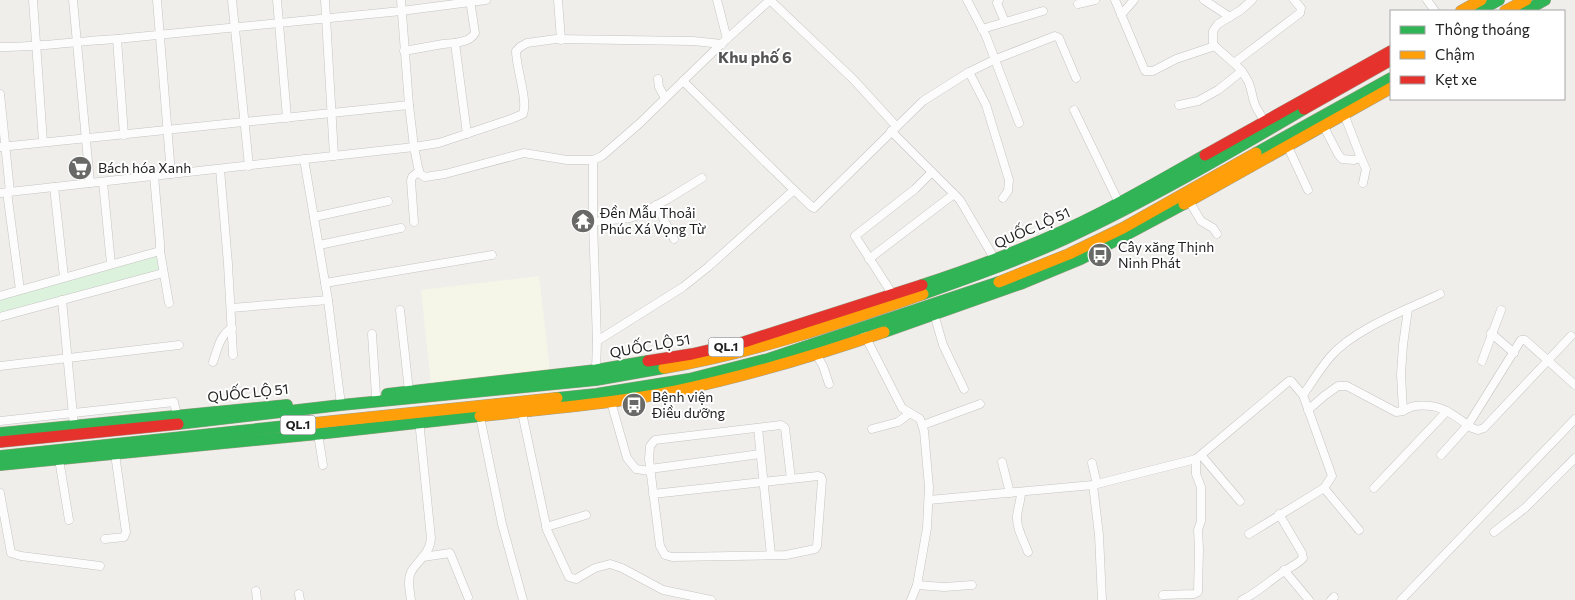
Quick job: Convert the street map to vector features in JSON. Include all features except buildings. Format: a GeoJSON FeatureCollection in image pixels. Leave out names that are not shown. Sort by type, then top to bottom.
{"type":"FeatureCollection","features":[{"type":"Feature","properties":{"kind":"main road"},"geometry":{"type":"LineString","coordinates":[[1464,10],[1480,3],[1499,0]]}},
{"type":"Feature","properties":{"kind":"main road"},"geometry":{"type":"LineString","coordinates":[[1508,10],[1526,0]]}},
{"type":"Feature","properties":{"kind":"main road"},"geometry":{"type":"LineString","coordinates":[[1527,10],[1545,0]]}},
{"type":"Feature","properties":{"kind":"main road","name":"QUỐC LỘ 51"},"geometry":{"type":"LineString","coordinates":[[0,433],[341,402],[666,368],[761,347],[1065,239],[1121,206],[1167,188],[1390,52]]}},
{"type":"Feature","properties":{"kind":"main road","name":"QUỐC LỘ 51"},"geometry":{"type":"LineString","coordinates":[[1264,127],[1390,61]]}},
{"type":"Feature","properties":{"kind":"main road","name":"QL.1"},"geometry":{"type":"LineString","coordinates":[[597,399],[611,402],[712,383],[816,354],[864,333],[959,301],[1023,283],[1081,259],[1189,201],[1390,79]]}},
{"type":"Feature","properties":{"kind":"main road","name":"QL.1"},"geometry":{"type":"LineString","coordinates":[[0,465],[115,454],[163,444],[597,399],[731,370],[934,314],[980,289],[1075,252],[1390,89]]}},
{"type":"Feature","properties":{"kind":"main road","name":"QUỐC LỘ 51"},"geometry":{"type":"LineString","coordinates":[[858,311],[893,295],[998,264]]}},
{"type":"Feature","properties":{"kind":"main road"},"geometry":{"type":"LineString","coordinates":[[596,375],[597,399]]}},
{"type":"Feature","properties":{"kind":"main road","name":"QUỐC LỘ 51"},"geometry":{"type":"LineString","coordinates":[[0,442],[160,426],[409,391],[596,375]]}},
{"type":"Feature","properties":{"kind":"main road","name":"QL.1"},"geometry":{"type":"LineString","coordinates":[[0,456],[318,434],[419,417]]}},
{"type":"Feature","properties":{"kind":"street"},"geometry":{"type":"LineString","coordinates":[[32,0],[43,142]]}},
{"type":"Feature","properties":{"kind":"street"},"geometry":{"type":"LineString","coordinates":[[73,0],[90,183]]}},
{"type":"Feature","properties":{"kind":"street"},"geometry":{"type":"LineString","coordinates":[[157,0],[171,174]]}},
{"type":"Feature","properties":{"kind":"street"},"geometry":{"type":"LineString","coordinates":[[232,0],[249,166]]}},
{"type":"Feature","properties":{"kind":"street"},"geometry":{"type":"LineString","coordinates":[[277,0],[287,118]]}},
{"type":"Feature","properties":{"kind":"street"},"geometry":{"type":"LineString","coordinates":[[325,0],[334,156]]}},
{"type":"Feature","properties":{"kind":"street"},"geometry":{"type":"LineString","coordinates":[[401,0],[404,51],[414,147],[420,174],[425,177],[524,153],[566,160],[593,160],[605,154],[770,0],[854,80],[894,129],[954,194],[968,213],[998,264]]}},
{"type":"Feature","properties":{"kind":"street"},"geometry":{"type":"LineString","coordinates":[[0,48],[36,47],[160,35],[402,11],[439,3],[486,0]]}},
{"type":"Feature","properties":{"kind":"street"},"geometry":{"type":"LineString","coordinates":[[558,0],[561,40]]}},
{"type":"Feature","properties":{"kind":"street"},"geometry":{"type":"LineString","coordinates":[[717,0],[724,42]]}},
{"type":"Feature","properties":{"kind":"street"},"geometry":{"type":"LineString","coordinates":[[967,0],[996,59],[1019,123]]}},
{"type":"Feature","properties":{"kind":"street"},"geometry":{"type":"LineString","coordinates":[[999,0],[998,3],[1004,22]]}},
{"type":"Feature","properties":{"kind":"street"},"geometry":{"type":"LineString","coordinates":[[1078,4],[1095,0]]}},
{"type":"Feature","properties":{"kind":"street"},"geometry":{"type":"LineString","coordinates":[[1115,0],[1146,71],[1153,71],[1176,60],[1215,46]]}},
{"type":"Feature","properties":{"kind":"street"},"geometry":{"type":"LineString","coordinates":[[1121,15],[1134,0]]}},
{"type":"Feature","properties":{"kind":"street"},"geometry":{"type":"LineString","coordinates":[[1204,0],[1230,17]]}},
{"type":"Feature","properties":{"kind":"street"},"geometry":{"type":"LineString","coordinates":[[1252,0],[1218,24],[1212,31],[1212,39],[1215,46],[1242,71],[1249,82],[1264,127]]}},
{"type":"Feature","properties":{"kind":"street"},"geometry":{"type":"LineString","coordinates":[[1234,63],[1300,13],[1301,8],[1294,0]]}},
{"type":"Feature","properties":{"kind":"street"},"geometry":{"type":"LineString","coordinates":[[404,51],[468,41],[472,38],[475,33],[470,1]]}},
{"type":"Feature","properties":{"kind":"street"},"geometry":{"type":"LineString","coordinates":[[982,29],[1043,11]]}},
{"type":"Feature","properties":{"kind":"street"},"geometry":{"type":"LineString","coordinates":[[683,81],[812,208],[816,207],[923,101],[969,72],[996,59],[1055,36],[1058,37],[1076,78]]}},
{"type":"Feature","properties":{"kind":"street"},"geometry":{"type":"LineString","coordinates":[[117,39],[124,134]]}},
{"type":"Feature","properties":{"kind":"street"},"geometry":{"type":"LineString","coordinates":[[6,192],[304,160],[439,143],[523,114],[525,109],[524,100],[516,51],[527,43],[561,40],[724,42]]}},
{"type":"Feature","properties":{"kind":"street"},"geometry":{"type":"LineString","coordinates":[[456,43],[467,134]]}},
{"type":"Feature","properties":{"kind":"street"},"geometry":{"type":"LineString","coordinates":[[1179,105],[1198,101],[1218,90],[1242,71]]}},
{"type":"Feature","properties":{"kind":"street"},"geometry":{"type":"LineString","coordinates":[[969,72],[986,105],[1010,180],[1008,190],[1003,198]]}},
{"type":"Feature","properties":{"kind":"street"},"geometry":{"type":"LineString","coordinates":[[658,79],[659,87],[665,98]]}},
{"type":"Feature","properties":{"kind":"street"},"geometry":{"type":"LineString","coordinates":[[0,94],[6,192],[20,290]]}},
{"type":"Feature","properties":{"kind":"street"},"geometry":{"type":"LineString","coordinates":[[3,146],[409,106]]}},
{"type":"Feature","properties":{"kind":"street"},"geometry":{"type":"LineString","coordinates":[[1074,110],[1121,206]]}},
{"type":"Feature","properties":{"kind":"street"},"geometry":{"type":"LineString","coordinates":[[1344,114],[1366,169],[1363,183]]}},
{"type":"Feature","properties":{"kind":"street"},"geometry":{"type":"LineString","coordinates":[[1323,125],[1342,159],[1354,160],[1361,158]]}},
{"type":"Feature","properties":{"kind":"street"},"geometry":{"type":"LineString","coordinates":[[1285,142],[1308,190]]}},
{"type":"Feature","properties":{"kind":"street"},"geometry":{"type":"LineString","coordinates":[[304,160],[328,300],[341,402]]}},
{"type":"Feature","properties":{"kind":"street"},"geometry":{"type":"LineString","coordinates":[[593,160],[596,375]]}},
{"type":"Feature","properties":{"kind":"street"},"geometry":{"type":"LineString","coordinates":[[220,169],[233,355]]}},
{"type":"Feature","properties":{"kind":"street"},"geometry":{"type":"LineString","coordinates":[[414,222],[411,181],[412,177],[419,171]]}},
{"type":"Feature","properties":{"kind":"street"},"geometry":{"type":"LineString","coordinates":[[893,295],[855,236],[915,189],[932,172]]}},
{"type":"Feature","properties":{"kind":"street"},"geometry":{"type":"LineString","coordinates":[[154,176],[160,251],[169,303]]}},
{"type":"Feature","properties":{"kind":"street"},"geometry":{"type":"LineString","coordinates":[[593,222],[630,218],[668,199],[702,178]]}},
{"type":"Feature","properties":{"kind":"street"},"geometry":{"type":"LineString","coordinates":[[102,182],[111,264]]}},
{"type":"Feature","properties":{"kind":"street"},"geometry":{"type":"LineString","coordinates":[[54,187],[64,277]]}},
{"type":"Feature","properties":{"kind":"street"},"geometry":{"type":"LineString","coordinates":[[597,341],[689,282],[745,235],[794,190]]}},
{"type":"Feature","properties":{"kind":"street"},"geometry":{"type":"LineString","coordinates":[[869,259],[954,194]]}},
{"type":"Feature","properties":{"kind":"street"},"geometry":{"type":"LineString","coordinates":[[314,217],[388,201]]}},
{"type":"Feature","properties":{"kind":"street"},"geometry":{"type":"LineString","coordinates":[[1189,201],[1201,221],[1213,228],[1217,234]]}},
{"type":"Feature","properties":{"kind":"street"},"geometry":{"type":"LineString","coordinates":[[656,205],[674,239]]}},
{"type":"Feature","properties":{"kind":"street"},"geometry":{"type":"LineString","coordinates":[[319,245],[400,228]]}},
{"type":"Feature","properties":{"kind":"street"},"geometry":{"type":"LineString","coordinates":[[0,296],[160,251]]}},
{"type":"Feature","properties":{"kind":"street"},"geometry":{"type":"LineString","coordinates":[[325,283],[492,255]]}},
{"type":"Feature","properties":{"kind":"street"},"geometry":{"type":"LineString","coordinates":[[0,317],[163,273]]}},
{"type":"Feature","properties":{"kind":"street"},"geometry":{"type":"LineString","coordinates":[[1303,395],[1331,356],[1353,338],[1386,319],[1440,294]]}},
{"type":"Feature","properties":{"kind":"street"},"geometry":{"type":"LineString","coordinates":[[62,300],[74,426]]}},
{"type":"Feature","properties":{"kind":"street"},"geometry":{"type":"LineString","coordinates":[[231,308],[328,300]]}},
{"type":"Feature","properties":{"kind":"street"},"geometry":{"type":"LineString","coordinates":[[1404,411],[1401,374],[1408,309]]}},
{"type":"Feature","properties":{"kind":"street"},"geometry":{"type":"LineString","coordinates":[[400,310],[409,391]]}},
{"type":"Feature","properties":{"kind":"street"},"geometry":{"type":"LineString","coordinates":[[1482,361],[1501,310]]}},
{"type":"Feature","properties":{"kind":"street"},"geometry":{"type":"LineString","coordinates":[[934,314],[943,345],[964,390]]}},
{"type":"Feature","properties":{"kind":"street"},"geometry":{"type":"LineString","coordinates":[[213,362],[221,340],[228,330],[232,328]]}},
{"type":"Feature","properties":{"kind":"street"},"geometry":{"type":"LineString","coordinates":[[864,333],[902,408],[920,419],[922,424],[929,500],[927,528],[917,585],[911,600]]}},
{"type":"Feature","properties":{"kind":"street"},"geometry":{"type":"LineString","coordinates":[[1491,333],[1514,353]]}},
{"type":"Feature","properties":{"kind":"street"},"geometry":{"type":"LineString","coordinates":[[372,334],[376,395]]}},
{"type":"Feature","properties":{"kind":"street"},"geometry":{"type":"LineString","coordinates":[[1308,410],[1338,386],[1347,386],[1396,412],[1404,411],[1411,406],[1425,404],[1440,407],[1478,430],[1484,428],[1572,336]]}},
{"type":"Feature","properties":{"kind":"street"},"geometry":{"type":"LineString","coordinates":[[1440,455],[1468,425],[1521,340],[1525,340],[1575,384]]}},
{"type":"Feature","properties":{"kind":"street"},"geometry":{"type":"LineString","coordinates":[[0,366],[179,345]]}},
{"type":"Feature","properties":{"kind":"street"},"geometry":{"type":"LineString","coordinates":[[816,354],[823,366],[829,384]]}},
{"type":"Feature","properties":{"kind":"street"},"geometry":{"type":"LineString","coordinates":[[929,500],[1095,485],[1198,457],[1288,381],[1293,382],[1303,395],[1332,476],[1324,488],[1249,534]]}},
{"type":"Feature","properties":{"kind":"street"},"geometry":{"type":"LineString","coordinates":[[0,421],[174,402],[176,416]]}},
{"type":"Feature","properties":{"kind":"street"},"geometry":{"type":"LineString","coordinates":[[611,402],[627,458],[636,469],[650,470],[760,454]]}},
{"type":"Feature","properties":{"kind":"street"},"geometry":{"type":"LineString","coordinates":[[922,424],[980,404]]}},
{"type":"Feature","properties":{"kind":"street"},"geometry":{"type":"LineString","coordinates":[[520,406],[546,527],[568,577],[576,579],[603,565],[610,564],[622,568],[663,590],[712,600]]}},
{"type":"Feature","properties":{"kind":"street"},"geometry":{"type":"LineString","coordinates":[[479,411],[502,524],[523,600]]}},
{"type":"Feature","properties":{"kind":"street"},"geometry":{"type":"LineString","coordinates":[[1374,488],[1447,411]]}},
{"type":"Feature","properties":{"kind":"street"},"geometry":{"type":"LineString","coordinates":[[872,429],[898,422],[910,413]]}},
{"type":"Feature","properties":{"kind":"street"},"geometry":{"type":"LineString","coordinates":[[411,600],[410,573],[431,545],[419,417]]}},
{"type":"Feature","properties":{"kind":"street"},"geometry":{"type":"LineString","coordinates":[[1401,600],[1575,419]]}},
{"type":"Feature","properties":{"kind":"street"},"geometry":{"type":"LineString","coordinates":[[653,494],[791,478],[821,477],[817,546],[811,551],[786,555],[672,557],[665,555],[660,546],[653,494],[650,470],[649,451],[655,440],[781,425],[785,428],[791,478]]}},
{"type":"Feature","properties":{"kind":"street"},"geometry":{"type":"LineString","coordinates":[[758,428],[771,555]]}},
{"type":"Feature","properties":{"kind":"street"},"geometry":{"type":"LineString","coordinates":[[318,434],[323,465]]}},
{"type":"Feature","properties":{"kind":"street"},"geometry":{"type":"LineString","coordinates":[[105,539],[124,536],[126,532],[115,454]]}},
{"type":"Feature","properties":{"kind":"street"},"geometry":{"type":"LineString","coordinates":[[1198,457],[1240,501]]}},
{"type":"Feature","properties":{"kind":"street"},"geometry":{"type":"LineString","coordinates":[[1163,595],[1194,594],[1198,588],[1198,530],[1201,521],[1202,497],[1201,487],[1196,474],[1198,457]]}},
{"type":"Feature","properties":{"kind":"street"},"geometry":{"type":"LineString","coordinates":[[1494,532],[1525,508],[1575,458]]}},
{"type":"Feature","properties":{"kind":"street"},"geometry":{"type":"LineString","coordinates":[[59,459],[70,520]]}},
{"type":"Feature","properties":{"kind":"street"},"geometry":{"type":"LineString","coordinates":[[1002,462],[1010,492]]}},
{"type":"Feature","properties":{"kind":"street"},"geometry":{"type":"LineString","coordinates":[[1092,463],[1099,535],[1102,600]]}},
{"type":"Feature","properties":{"kind":"street"},"geometry":{"type":"LineString","coordinates":[[1324,488],[1359,530]]}},
{"type":"Feature","properties":{"kind":"street"},"geometry":{"type":"LineString","coordinates":[[1021,492],[1021,503],[1017,516],[1018,527],[1028,552]]}},
{"type":"Feature","properties":{"kind":"street"},"geometry":{"type":"LineString","coordinates":[[0,493],[11,553],[21,556],[100,566]]}},
{"type":"Feature","properties":{"kind":"street"},"geometry":{"type":"LineString","coordinates":[[1248,599],[1284,570],[1300,562],[1303,558],[1280,514]]}},
{"type":"Feature","properties":{"kind":"street"},"geometry":{"type":"LineString","coordinates":[[546,527],[586,515]]}},
{"type":"Feature","properties":{"kind":"street"},"geometry":{"type":"LineString","coordinates":[[423,557],[450,553],[468,596]]}},
{"type":"Feature","properties":{"kind":"street"},"geometry":{"type":"LineString","coordinates":[[1284,570],[1309,600]]}},
{"type":"Feature","properties":{"kind":"street"},"geometry":{"type":"LineString","coordinates":[[917,585],[944,587],[972,584]]}},
{"type":"Feature","properties":{"kind":"street"},"geometry":{"type":"LineString","coordinates":[[256,591],[258,600]]}},
{"type":"Feature","properties":{"kind":"shaded area","name":"Bách hóa Xanh"},"geometry":{"type":"Polygon","coordinates":[[[85,158],[88,181],[76,182],[74,159],[85,158]]]}},
{"type":"Feature","properties":{"kind":"shaded area"},"geometry":{"type":"Polygon","coordinates":[[[539,276],[550,371],[431,385],[421,290],[539,276]]]}},
{"type":"Feature","properties":{"kind":"green space"},"geometry":{"type":"Polygon","coordinates":[[[158,254],[160,271],[0,315],[0,298],[158,254]]]}},
{"type":"Feature","properties":{"kind":"traffic: fast"},"geometry":{"type":"LineString","coordinates":[[1481,10],[1499,0]]}},
{"type":"Feature","properties":{"kind":"traffic: fast"},"geometry":{"type":"LineString","coordinates":[[1527,10],[1545,0]]}},
{"type":"Feature","properties":{"kind":"traffic: fast"},"geometry":{"type":"LineString","coordinates":[[1256,153],[1390,79]]}},
{"type":"Feature","properties":{"kind":"traffic: fast"},"geometry":{"type":"LineString","coordinates":[[923,294],[1030,254],[1096,224],[1186,177],[1304,109]]}},
{"type":"Feature","properties":{"kind":"traffic: fast"},"geometry":{"type":"LineString","coordinates":[[922,285],[1036,243],[1080,223],[1205,155]]}},
{"type":"Feature","properties":{"kind":"traffic: fast"},"geometry":{"type":"LineString","coordinates":[[884,332],[1023,283],[1081,259],[1184,204]]}},
{"type":"Feature","properties":{"kind":"traffic: fast"},"geometry":{"type":"LineString","coordinates":[[557,398],[596,394],[689,379],[768,359],[999,282]]}},
{"type":"Feature","properties":{"kind":"traffic: fast"},"geometry":{"type":"LineString","coordinates":[[387,394],[596,370],[648,361]]}},
{"type":"Feature","properties":{"kind":"traffic: fast"},"geometry":{"type":"LineString","coordinates":[[178,424],[341,405],[596,380],[664,368]]}},
{"type":"Feature","properties":{"kind":"traffic: fast"},"geometry":{"type":"LineString","coordinates":[[0,433],[287,405]]}},
{"type":"Feature","properties":{"kind":"traffic: fast"},"geometry":{"type":"LineString","coordinates":[[0,465],[480,416]]}},
{"type":"Feature","properties":{"kind":"traffic: fast"},"geometry":{"type":"LineString","coordinates":[[0,456],[315,423]]}},
{"type":"Feature","properties":{"kind":"traffic: slow"},"geometry":{"type":"LineString","coordinates":[[1463,10],[1481,0]]}},
{"type":"Feature","properties":{"kind":"traffic: slow"},"geometry":{"type":"LineString","coordinates":[[1507,10],[1526,0]]}},
{"type":"Feature","properties":{"kind":"traffic: slow"},"geometry":{"type":"LineString","coordinates":[[1184,204],[1390,89]]}},
{"type":"Feature","properties":{"kind":"traffic: slow"},"geometry":{"type":"LineString","coordinates":[[999,282],[1069,254],[1123,228],[1256,153]]}},
{"type":"Feature","properties":{"kind":"traffic: slow"},"geometry":{"type":"LineString","coordinates":[[664,368],[763,346],[827,327],[923,294]]}},
{"type":"Feature","properties":{"kind":"traffic: slow"},"geometry":{"type":"LineString","coordinates":[[480,416],[652,396],[729,379],[884,332]]}},
{"type":"Feature","properties":{"kind":"traffic: slow"},"geometry":{"type":"LineString","coordinates":[[315,423],[557,398]]}},
{"type":"Feature","properties":{"kind":"traffic: jam"},"geometry":{"type":"LineString","coordinates":[[1205,155],[1390,52]]}},
{"type":"Feature","properties":{"kind":"traffic: jam"},"geometry":{"type":"LineString","coordinates":[[1304,109],[1390,61]]}},
{"type":"Feature","properties":{"kind":"traffic: jam"},"geometry":{"type":"LineString","coordinates":[[648,361],[692,354],[744,342],[922,285]]}},
{"type":"Feature","properties":{"kind":"traffic: jam"},"geometry":{"type":"LineString","coordinates":[[0,442],[178,424]]}},
{"type":"Feature","properties":{"kind":"place","name":"Bách hóa Xanh"},"geometry":{"type":"Point","coordinates":[80,168]}},
{"type":"Feature","properties":{"kind":"place","name":"Đền Mẫu Thoải Phúc Xá Vọng Từ"},"geometry":{"type":"Point","coordinates":[583,221]}},
{"type":"Feature","properties":{"kind":"place","name":"Cây xăng Thịnh Ninh Phát"},"geometry":{"type":"Point","coordinates":[1100,255]}},
{"type":"Feature","properties":{"kind":"place","name":"Bệnh viện Điều dưỡng"},"geometry":{"type":"Point","coordinates":[634,405]}},
{"type":"Feature","properties":{"kind":"district","name":"Khu phố 6"},"geometry":{"type":"Point","coordinates":[755,57]}}]}
